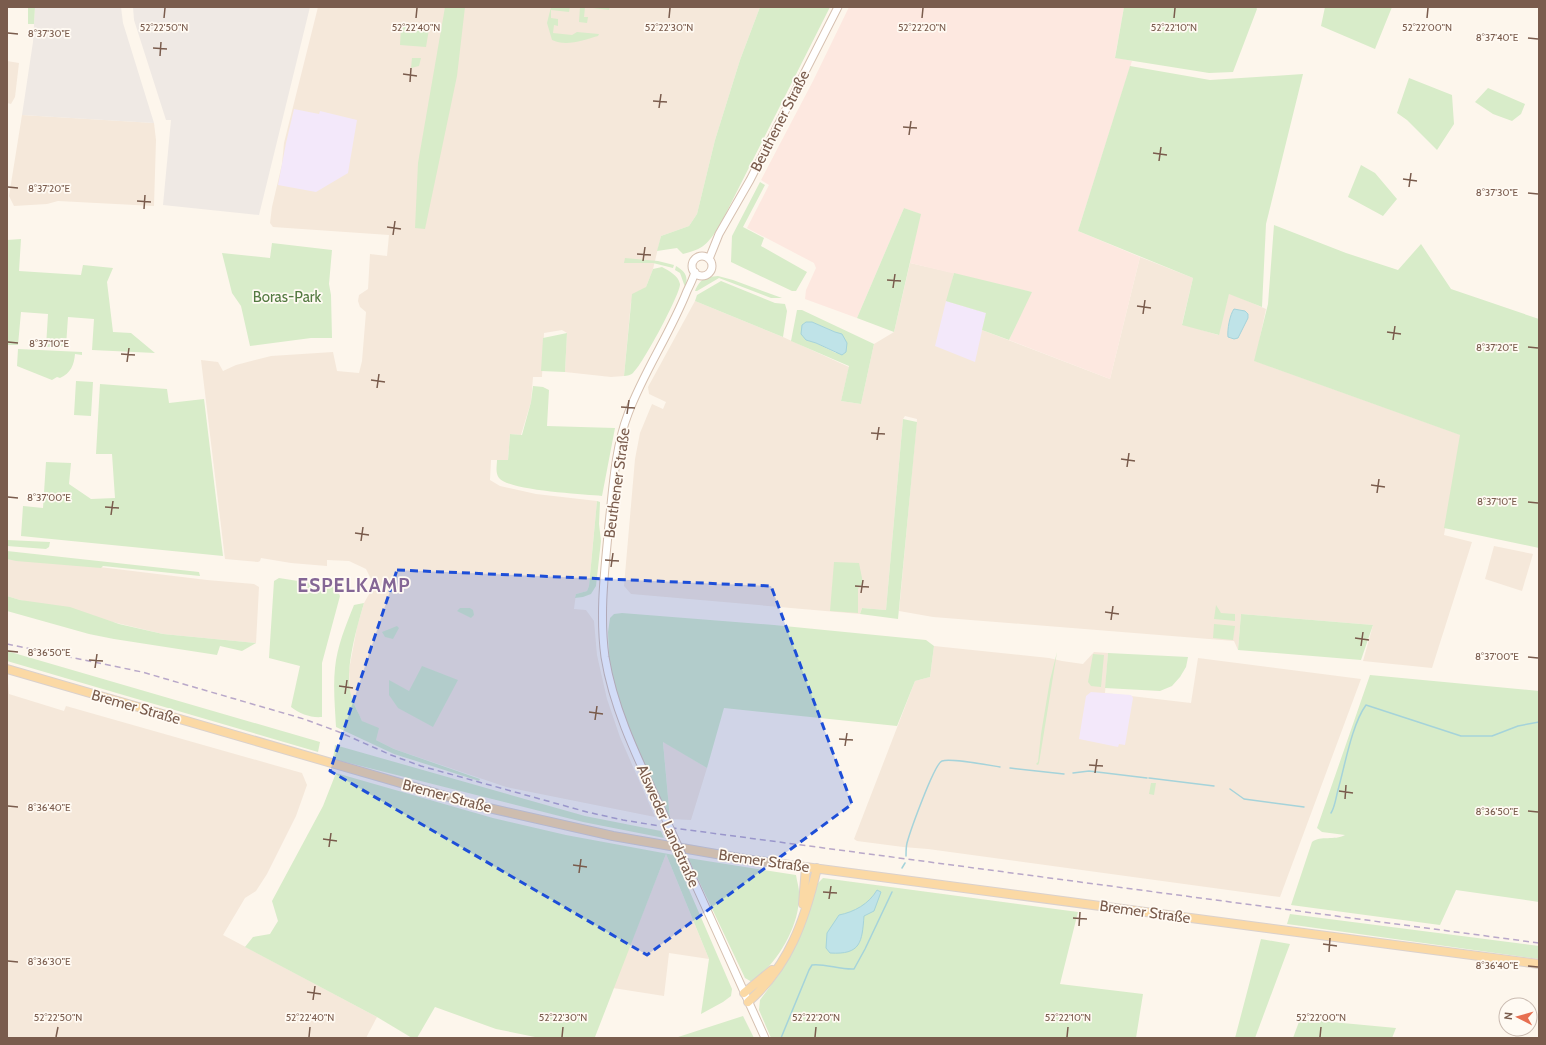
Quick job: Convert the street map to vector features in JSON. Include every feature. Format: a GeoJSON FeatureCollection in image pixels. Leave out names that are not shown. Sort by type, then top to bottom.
{"type":"FeatureCollection","features":[{"type":"Feature","properties":{"kind":"main road","name":"Beuthener Straße"},"geometry":{"type":"LineString","coordinates":[[706,257],[750,180],[838,7]]}},
{"type":"Feature","properties":{"kind":"main road"},"geometry":{"type":"LineString","coordinates":[[698,257],[706,257],[712,263],[711,269],[707,274],[698,274],[693,268],[693,262],[698,257]]}},
{"type":"Feature","properties":{"kind":"main road","name":"Beuthener Straße"},"geometry":{"type":"LineString","coordinates":[[603,604],[612,499],[618,450],[627,416],[637,390],[673,325],[683,303],[691,293],[698,274]]}},
{"type":"Feature","properties":{"kind":"main road","name":"Alsweder Landstraße"},"geometry":{"type":"LineString","coordinates":[[603,604],[605,656],[613,692],[632,744],[765,1038]]}},
{"type":"Feature","properties":{"kind":"main road","name":"Bremer Straße"},"geometry":{"type":"LineString","coordinates":[[7,670],[480,806],[621,838],[714,854],[806,867],[1539,964]]}},
{"type":"Feature","properties":{"kind":"main road"},"geometry":{"type":"LineString","coordinates":[[744,993],[774,969],[793,937],[801,914],[806,867]]}},
{"type":"Feature","properties":{"kind":"main road"},"geometry":{"type":"LineString","coordinates":[[748,1002],[770,981],[787,955],[805,915],[817,868]]}},
{"type":"Feature","properties":{"kind":"highlighted area"},"geometry":{"type":"Polygon","coordinates":[[[397,570],[771,586],[852,804],[647,955],[330,771],[397,570]]]}},
{"type":"Feature","properties":{"kind":"shaded area"},"geometry":{"type":"Polygon","coordinates":[[[35,7],[121,7],[123,23],[154,123],[22,115],[33,42],[35,7]]]}},
{"type":"Feature","properties":{"kind":"shaded area"},"geometry":{"type":"Polygon","coordinates":[[[133,7],[310,7],[259,215],[163,205],[171,120],[166,120],[134,20],[133,7]]]}},
{"type":"Feature","properties":{"kind":"shaded area"},"geometry":{"type":"Polygon","coordinates":[[[318,7],[760,7],[740,60],[715,140],[697,214],[689,226],[661,236],[653,269],[646,287],[631,302],[624,376],[611,377],[565,372],[567,333],[562,330],[544,333],[542,377],[533,377],[531,402],[521,435],[510,434],[508,460],[491,460],[490,480],[500,486],[536,494],[597,501],[589,586],[587,591],[576,594],[574,609],[586,610],[594,621],[597,655],[607,699],[620,737],[655,817],[506,787],[394,749],[376,740],[362,721],[350,695],[349,670],[357,627],[364,603],[372,589],[371,579],[366,569],[349,561],[327,560],[327,566],[291,563],[261,558],[258,562],[225,559],[201,360],[218,362],[223,371],[236,365],[271,356],[333,352],[337,371],[359,373],[362,361],[366,312],[360,307],[358,301],[359,295],[368,289],[370,254],[387,256],[389,235],[273,227],[270,223],[272,207],[282,164],[284,143],[318,7]]]}},
{"type":"Feature","properties":{"kind":"shaded area"},"geometry":{"type":"Polygon","coordinates":[[[849,7],[1124,7],[1115,57],[1132,61],[1078,231],[1140,257],[1110,379],[1009,340],[1031,292],[910,263],[920,214],[904,208],[857,318],[805,299],[806,290],[816,268],[814,263],[747,228],[769,185],[761,180],[813,81],[849,7]]]}},
{"type":"Feature","properties":{"kind":"shaded area"},"geometry":{"type":"Polygon","coordinates":[[[7,61],[19,63],[15,97],[11,104],[7,103],[7,61]]]}},
{"type":"Feature","properties":{"kind":"shaded area"},"geometry":{"type":"Polygon","coordinates":[[[294,109],[319,114],[320,111],[357,120],[348,173],[316,192],[278,185],[294,109]]]}},
{"type":"Feature","properties":{"kind":"shaded area"},"geometry":{"type":"Polygon","coordinates":[[[22,115],[154,123],[156,140],[154,206],[58,201],[47,204],[14,206],[9,196],[22,115]]]}},
{"type":"Feature","properties":{"kind":"shaded area"},"geometry":{"type":"Polygon","coordinates":[[[1140,257],[1193,278],[1182,324],[1218,335],[1229,293],[1266,309],[1255,361],[1461,435],[1444,535],[1472,542],[1432,668],[1363,661],[1373,625],[1241,614],[1238,650],[1234,641],[933,617],[899,611],[917,419],[905,416],[903,419],[886,610],[862,608],[860,614],[631,594],[624,586],[635,459],[640,433],[652,404],[663,409],[666,402],[649,394],[648,387],[695,301],[783,337],[849,367],[841,401],[861,404],[874,344],[894,332],[910,263],[954,273],[947,301],[986,313],[982,330],[1110,379],[1140,257]]]}},
{"type":"Feature","properties":{"kind":"shaded area"},"geometry":{"type":"Polygon","coordinates":[[[946,301],[986,313],[975,362],[935,346],[946,301]]]}},
{"type":"Feature","properties":{"kind":"shaded area"},"geometry":{"type":"Polygon","coordinates":[[[1494,546],[1533,554],[1522,591],[1485,579],[1494,546]]]}},
{"type":"Feature","properties":{"kind":"shaded area"},"geometry":{"type":"Polygon","coordinates":[[[7,559],[83,565],[207,580],[254,584],[259,587],[256,643],[163,634],[7,596],[7,559]]]}},
{"type":"Feature","properties":{"kind":"shaded area"},"geometry":{"type":"Polygon","coordinates":[[[934,646],[1049,658],[1083,664],[1094,652],[1108,653],[1105,693],[1191,703],[1198,658],[1361,679],[1280,897],[928,849],[857,841],[854,839],[915,681],[930,677],[934,646]]]}},
{"type":"Feature","properties":{"kind":"shaded area"},"geometry":{"type":"Polygon","coordinates":[[[7,682],[9,694],[64,711],[66,706],[302,773],[307,785],[296,816],[267,874],[256,891],[245,898],[223,935],[377,1017],[366,1038],[7,1038],[7,682]]]}},
{"type":"Feature","properties":{"kind":"shaded area"},"geometry":{"type":"Polygon","coordinates":[[[1091,692],[1131,695],[1133,698],[1125,745],[1119,744],[1118,747],[1079,739],[1086,696],[1091,692]]]}},
{"type":"Feature","properties":{"kind":"shaded area"},"geometry":{"type":"Polygon","coordinates":[[[663,741],[707,768],[691,820],[670,819],[663,741]]]}},
{"type":"Feature","properties":{"kind":"shaded area"},"geometry":{"type":"Polygon","coordinates":[[[666,854],[709,959],[669,953],[664,996],[613,988],[666,854]]]}},
{"type":"Feature","properties":{"kind":"green space"},"geometry":{"type":"Polygon","coordinates":[[[28,7],[35,7],[34,24],[28,24],[28,7]]]}},
{"type":"Feature","properties":{"kind":"green space"},"geometry":{"type":"Polygon","coordinates":[[[445,7],[465,7],[457,76],[425,229],[415,228],[418,163],[445,7]]]}},
{"type":"Feature","properties":{"kind":"green space"},"geometry":{"type":"Polygon","coordinates":[[[551,7],[570,7],[569,12],[551,10],[551,18],[558,19],[558,26],[554,25],[553,33],[572,35],[577,32],[599,34],[598,36],[569,43],[552,40],[547,23],[551,7]]]}},
{"type":"Feature","properties":{"kind":"green space"},"geometry":{"type":"Polygon","coordinates":[[[580,7],[585,7],[584,17],[588,17],[587,23],[579,22],[580,7]]]}},
{"type":"Feature","properties":{"kind":"green space"},"geometry":{"type":"Polygon","coordinates":[[[585,7],[610,7],[609,10],[585,7]]]}},
{"type":"Feature","properties":{"kind":"green space"},"geometry":{"type":"Polygon","coordinates":[[[760,7],[830,7],[715,233],[708,242],[700,248],[690,252],[683,254],[677,248],[657,251],[661,236],[689,226],[697,214],[715,140],[740,60],[760,7]]]}},
{"type":"Feature","properties":{"kind":"green space"},"geometry":{"type":"Polygon","coordinates":[[[1124,7],[1256,7],[1257,9],[1233,72],[1209,73],[1115,58],[1124,7]]]}},
{"type":"Feature","properties":{"kind":"green space"},"geometry":{"type":"Polygon","coordinates":[[[1325,7],[1392,7],[1375,49],[1321,26],[1325,7]]]}},
{"type":"Feature","properties":{"kind":"green space"},"geometry":{"type":"Polygon","coordinates":[[[415,26],[429,29],[426,47],[400,45],[401,27],[415,26]]]}},
{"type":"Feature","properties":{"kind":"green space"},"geometry":{"type":"Polygon","coordinates":[[[412,58],[421,58],[419,66],[411,68],[412,58]]]}},
{"type":"Feature","properties":{"kind":"green space"},"geometry":{"type":"Polygon","coordinates":[[[1130,66],[1210,80],[1303,74],[1266,224],[1262,307],[1229,294],[1219,335],[1182,325],[1193,278],[1078,231],[1130,66]]]}},
{"type":"Feature","properties":{"kind":"green space"},"geometry":{"type":"Polygon","coordinates":[[[1409,78],[1452,95],[1454,124],[1437,150],[1407,120],[1397,113],[1409,78]]]}},
{"type":"Feature","properties":{"kind":"green space"},"geometry":{"type":"Polygon","coordinates":[[[1488,88],[1525,104],[1521,114],[1512,121],[1493,114],[1475,102],[1488,88]]]}},
{"type":"Feature","properties":{"kind":"green space"},"geometry":{"type":"Polygon","coordinates":[[[1361,165],[1375,173],[1397,199],[1383,216],[1348,197],[1361,165]]]}},
{"type":"Feature","properties":{"kind":"green space"},"geometry":{"type":"Polygon","coordinates":[[[760,182],[765,185],[743,227],[764,238],[761,246],[807,272],[796,291],[792,291],[731,262],[732,236],[760,182]]]}},
{"type":"Feature","properties":{"kind":"green space"},"geometry":{"type":"Polygon","coordinates":[[[904,208],[921,214],[894,332],[857,318],[904,208]]]}},
{"type":"Feature","properties":{"kind":"green space"},"geometry":{"type":"Polygon","coordinates":[[[1274,225],[1346,253],[1398,270],[1421,244],[1451,289],[1539,319],[1539,548],[1444,528],[1460,435],[1254,361],[1268,304],[1274,225]]]}},
{"type":"Feature","properties":{"kind":"green space"},"geometry":{"type":"Polygon","coordinates":[[[21,239],[19,271],[81,275],[83,265],[113,268],[107,282],[113,332],[131,333],[155,353],[92,350],[94,319],[68,317],[66,346],[46,347],[48,314],[21,312],[18,345],[7,345],[7,240],[21,239]]]}},
{"type":"Feature","properties":{"kind":"green space","name":"Boras-Park"},"geometry":{"type":"Polygon","coordinates":[[[272,243],[332,250],[329,284],[331,295],[332,338],[311,338],[250,346],[241,306],[232,293],[222,253],[270,258],[272,243]]]}},
{"type":"Feature","properties":{"kind":"green space"},"geometry":{"type":"Polygon","coordinates":[[[625,258],[658,261],[674,265],[673,268],[653,263],[624,263],[625,258]]]}},
{"type":"Feature","properties":{"kind":"green space"},"geometry":{"type":"Polygon","coordinates":[[[676,266],[682,270],[686,277],[687,280],[685,287],[680,273],[675,270],[676,266]]]}},
{"type":"Feature","properties":{"kind":"green space"},"geometry":{"type":"Polygon","coordinates":[[[662,267],[677,278],[680,284],[679,290],[668,314],[638,368],[633,373],[624,376],[632,294],[646,287],[653,269],[662,267]]]}},
{"type":"Feature","properties":{"kind":"green space"},"geometry":{"type":"Polygon","coordinates":[[[954,273],[1032,292],[1009,340],[982,330],[986,313],[946,301],[954,273]]]}},
{"type":"Feature","properties":{"kind":"green space"},"geometry":{"type":"Polygon","coordinates":[[[718,276],[782,298],[771,298],[719,278],[695,291],[704,279],[718,276]]]}},
{"type":"Feature","properties":{"kind":"green space"},"geometry":{"type":"Polygon","coordinates":[[[721,281],[775,303],[785,304],[787,311],[783,337],[695,301],[697,295],[721,281]]]}},
{"type":"Feature","properties":{"kind":"green space"},"geometry":{"type":"Polygon","coordinates":[[[797,310],[802,310],[874,344],[861,404],[841,401],[849,366],[791,341],[797,310]],[[812,322],[806,340],[816,343],[836,353],[835,332],[812,322]]]}},
{"type":"Feature","properties":{"kind":"green space"},"geometry":{"type":"Polygon","coordinates":[[[567,333],[565,372],[541,371],[543,338],[567,333]]]}},
{"type":"Feature","properties":{"kind":"green space"},"geometry":{"type":"Polygon","coordinates":[[[18,349],[82,352],[82,355],[75,354],[73,365],[67,374],[52,380],[17,366],[18,349]]]}},
{"type":"Feature","properties":{"kind":"green space"},"geometry":{"type":"Polygon","coordinates":[[[76,381],[93,382],[91,416],[74,415],[76,381]]]}},
{"type":"Feature","properties":{"kind":"green space"},"geometry":{"type":"Polygon","coordinates":[[[100,384],[167,389],[169,403],[204,399],[223,556],[21,536],[23,506],[43,508],[46,462],[71,463],[69,484],[91,499],[115,498],[112,454],[96,454],[100,384]]]}},
{"type":"Feature","properties":{"kind":"green space"},"geometry":{"type":"Polygon","coordinates":[[[533,386],[543,387],[549,390],[547,426],[615,428],[602,496],[531,489],[517,486],[499,478],[497,471],[497,460],[508,460],[510,434],[522,435],[531,402],[533,386]]]}},
{"type":"Feature","properties":{"kind":"green space"},"geometry":{"type":"Polygon","coordinates":[[[903,419],[917,422],[898,619],[860,614],[862,608],[886,610],[903,419]]]}},
{"type":"Feature","properties":{"kind":"green space"},"geometry":{"type":"Polygon","coordinates":[[[597,501],[600,502],[599,524],[601,541],[596,586],[591,594],[575,598],[576,594],[587,591],[589,586],[597,501]]]}},
{"type":"Feature","properties":{"kind":"green space"},"geometry":{"type":"Polygon","coordinates":[[[7,540],[50,542],[49,547],[46,549],[7,546],[7,540]]]}},
{"type":"Feature","properties":{"kind":"green space"},"geometry":{"type":"Polygon","coordinates":[[[7,551],[199,572],[200,576],[103,566],[101,568],[16,561],[7,559],[7,551]]]}},
{"type":"Feature","properties":{"kind":"green space"},"geometry":{"type":"Polygon","coordinates":[[[834,562],[859,563],[863,583],[858,589],[858,613],[830,611],[834,562]]]}},
{"type":"Feature","properties":{"kind":"green space"},"geometry":{"type":"Polygon","coordinates":[[[279,578],[336,587],[340,596],[322,663],[322,717],[306,715],[291,707],[300,666],[269,658],[274,581],[279,578]]]}},
{"type":"Feature","properties":{"kind":"green space"},"geometry":{"type":"Polygon","coordinates":[[[7,596],[20,600],[70,607],[119,624],[163,634],[256,643],[242,651],[220,646],[217,655],[114,639],[89,634],[7,611],[7,596]]]}},
{"type":"Feature","properties":{"kind":"green space"},"geometry":{"type":"Polygon","coordinates":[[[364,603],[352,649],[349,674],[351,695],[362,721],[379,728],[376,740],[394,749],[480,779],[479,781],[394,754],[336,727],[334,682],[338,652],[342,636],[354,605],[364,603]]]}},
{"type":"Feature","properties":{"kind":"green space"},"geometry":{"type":"Polygon","coordinates":[[[1216,605],[1221,613],[1235,614],[1235,621],[1214,619],[1216,605]]]}},
{"type":"Feature","properties":{"kind":"green space"},"geometry":{"type":"Polygon","coordinates":[[[460,608],[470,608],[473,610],[474,615],[471,618],[457,611],[460,608]]]}},
{"type":"Feature","properties":{"kind":"green space"},"geometry":{"type":"Polygon","coordinates":[[[622,613],[774,625],[926,640],[934,646],[930,677],[915,681],[897,726],[724,708],[707,768],[663,742],[670,819],[623,717],[614,689],[609,658],[608,632],[610,618],[614,614],[622,613]]]}},
{"type":"Feature","properties":{"kind":"green space"},"geometry":{"type":"Polygon","coordinates":[[[1241,614],[1373,625],[1361,660],[1238,650],[1241,614]]]}},
{"type":"Feature","properties":{"kind":"green space"},"geometry":{"type":"Polygon","coordinates":[[[1214,624],[1235,626],[1233,640],[1213,638],[1214,624]]]}},
{"type":"Feature","properties":{"kind":"green space"},"geometry":{"type":"Polygon","coordinates":[[[397,626],[399,628],[393,639],[385,637],[382,632],[397,626]]]}},
{"type":"Feature","properties":{"kind":"green space"},"geometry":{"type":"Polygon","coordinates":[[[7,651],[320,742],[318,752],[7,661],[7,651]]]}},
{"type":"Feature","properties":{"kind":"green space"},"geometry":{"type":"Polygon","coordinates":[[[1057,652],[1038,765],[1036,764],[1038,762],[1050,680],[1057,652]]]}},
{"type":"Feature","properties":{"kind":"green space"},"geometry":{"type":"Polygon","coordinates":[[[1108,653],[1188,657],[1186,667],[1180,677],[1172,686],[1160,691],[1105,688],[1108,653]]]}},
{"type":"Feature","properties":{"kind":"green space"},"geometry":{"type":"Polygon","coordinates":[[[1093,654],[1104,655],[1101,687],[1091,686],[1088,682],[1093,654]]]}},
{"type":"Feature","properties":{"kind":"green space"},"geometry":{"type":"Polygon","coordinates":[[[422,666],[458,680],[433,727],[398,708],[389,695],[389,680],[409,691],[422,666]]]}},
{"type":"Feature","properties":{"kind":"green space"},"geometry":{"type":"Polygon","coordinates":[[[1370,675],[1539,691],[1539,902],[1456,890],[1440,925],[1291,905],[1312,842],[1319,839],[1336,838],[1345,835],[1322,832],[1317,828],[1370,675]]]}},
{"type":"Feature","properties":{"kind":"green space"},"geometry":{"type":"Polygon","coordinates":[[[335,745],[585,816],[661,831],[664,838],[583,822],[333,759],[335,745]]]}},
{"type":"Feature","properties":{"kind":"green space"},"geometry":{"type":"Polygon","coordinates":[[[336,773],[493,818],[566,835],[674,855],[732,989],[731,996],[701,1014],[709,959],[666,854],[595,1037],[540,1038],[496,1029],[435,1007],[417,1038],[412,1038],[377,1017],[245,947],[253,937],[270,934],[278,921],[272,901],[323,806],[336,773]]]}},
{"type":"Feature","properties":{"kind":"green space"},"geometry":{"type":"Polygon","coordinates":[[[1151,783],[1156,783],[1154,795],[1149,794],[1151,783]]]}},
{"type":"Feature","properties":{"kind":"green space"},"geometry":{"type":"Polygon","coordinates":[[[688,858],[796,875],[799,892],[798,909],[791,932],[778,955],[752,982],[745,978],[688,858]]]}},
{"type":"Feature","properties":{"kind":"green space"},"geometry":{"type":"Polygon","coordinates":[[[823,878],[1078,912],[1060,984],[1143,994],[1136,1038],[771,1038],[759,1010],[760,1000],[780,973],[799,939],[818,883],[823,878]]]}},
{"type":"Feature","properties":{"kind":"green space"},"geometry":{"type":"Polygon","coordinates":[[[1290,914],[1539,946],[1539,959],[1287,924],[1290,914]]]}},
{"type":"Feature","properties":{"kind":"green space"},"geometry":{"type":"Polygon","coordinates":[[[1261,939],[1290,944],[1255,1038],[1235,1038],[1261,939]]]}},
{"type":"Feature","properties":{"kind":"green space"},"geometry":{"type":"Polygon","coordinates":[[[743,1016],[754,1038],[675,1038],[743,1016]]]}},
{"type":"Feature","properties":{"kind":"green space"},"geometry":{"type":"Polygon","coordinates":[[[1300,1019],[1396,1028],[1392,1038],[1293,1038],[1300,1019]]]}},
{"type":"Feature","properties":{"kind":"water"},"geometry":{"type":"Polygon","coordinates":[[[1234,309],[1245,311],[1248,314],[1248,318],[1238,338],[1234,339],[1228,337],[1228,326],[1234,309]]]}},
{"type":"Feature","properties":{"kind":"water"},"geometry":{"type":"Polygon","coordinates":[[[806,322],[812,322],[842,334],[847,343],[846,352],[842,355],[806,340],[801,334],[802,325],[806,322]]]}},
{"type":"Feature","properties":{"kind":"water"},"geometry":{"type":"Polygon","coordinates":[[[877,890],[881,892],[874,911],[864,916],[861,940],[858,945],[848,952],[830,953],[826,948],[827,933],[839,915],[861,907],[874,895],[877,890]]]}},
{"type":"Feature","properties":{"kind":"waterway"},"geometry":{"type":"LineString","coordinates":[[1331,813],[1353,734],[1361,713],[1366,705],[1461,736],[1492,736],[1518,726],[1539,722]]}},
{"type":"Feature","properties":{"kind":"waterway"},"geometry":{"type":"LineString","coordinates":[[906,856],[907,843],[917,813],[928,785],[938,765],[942,761],[961,761],[1000,767]]}},
{"type":"Feature","properties":{"kind":"waterway"},"geometry":{"type":"LineString","coordinates":[[1010,768],[1064,774]]}},
{"type":"Feature","properties":{"kind":"waterway"},"geometry":{"type":"LineString","coordinates":[[1073,773],[1089,771],[1147,778]]}},
{"type":"Feature","properties":{"kind":"waterway"},"geometry":{"type":"LineString","coordinates":[[1149,778],[1214,786]]}},
{"type":"Feature","properties":{"kind":"waterway"},"geometry":{"type":"LineString","coordinates":[[1230,789],[1244,799],[1304,807]]}},
{"type":"Feature","properties":{"kind":"waterway"},"geometry":{"type":"LineString","coordinates":[[902,868],[905,863]]}},
{"type":"Feature","properties":{"kind":"waterway"},"geometry":{"type":"LineString","coordinates":[[781,1038],[812,965],[854,969],[892,892]]}},
{"type":"Feature","properties":{"kind":"railway"},"geometry":{"type":"LineString","coordinates":[[7,644],[142,672],[304,719],[421,766],[587,812],[623,820],[666,827],[1539,943]]}},
{"type":"Feature","properties":{"kind":"district","name":"ESPELKAMP"},"geometry":{"type":"Point","coordinates":[354,585]}}]}
